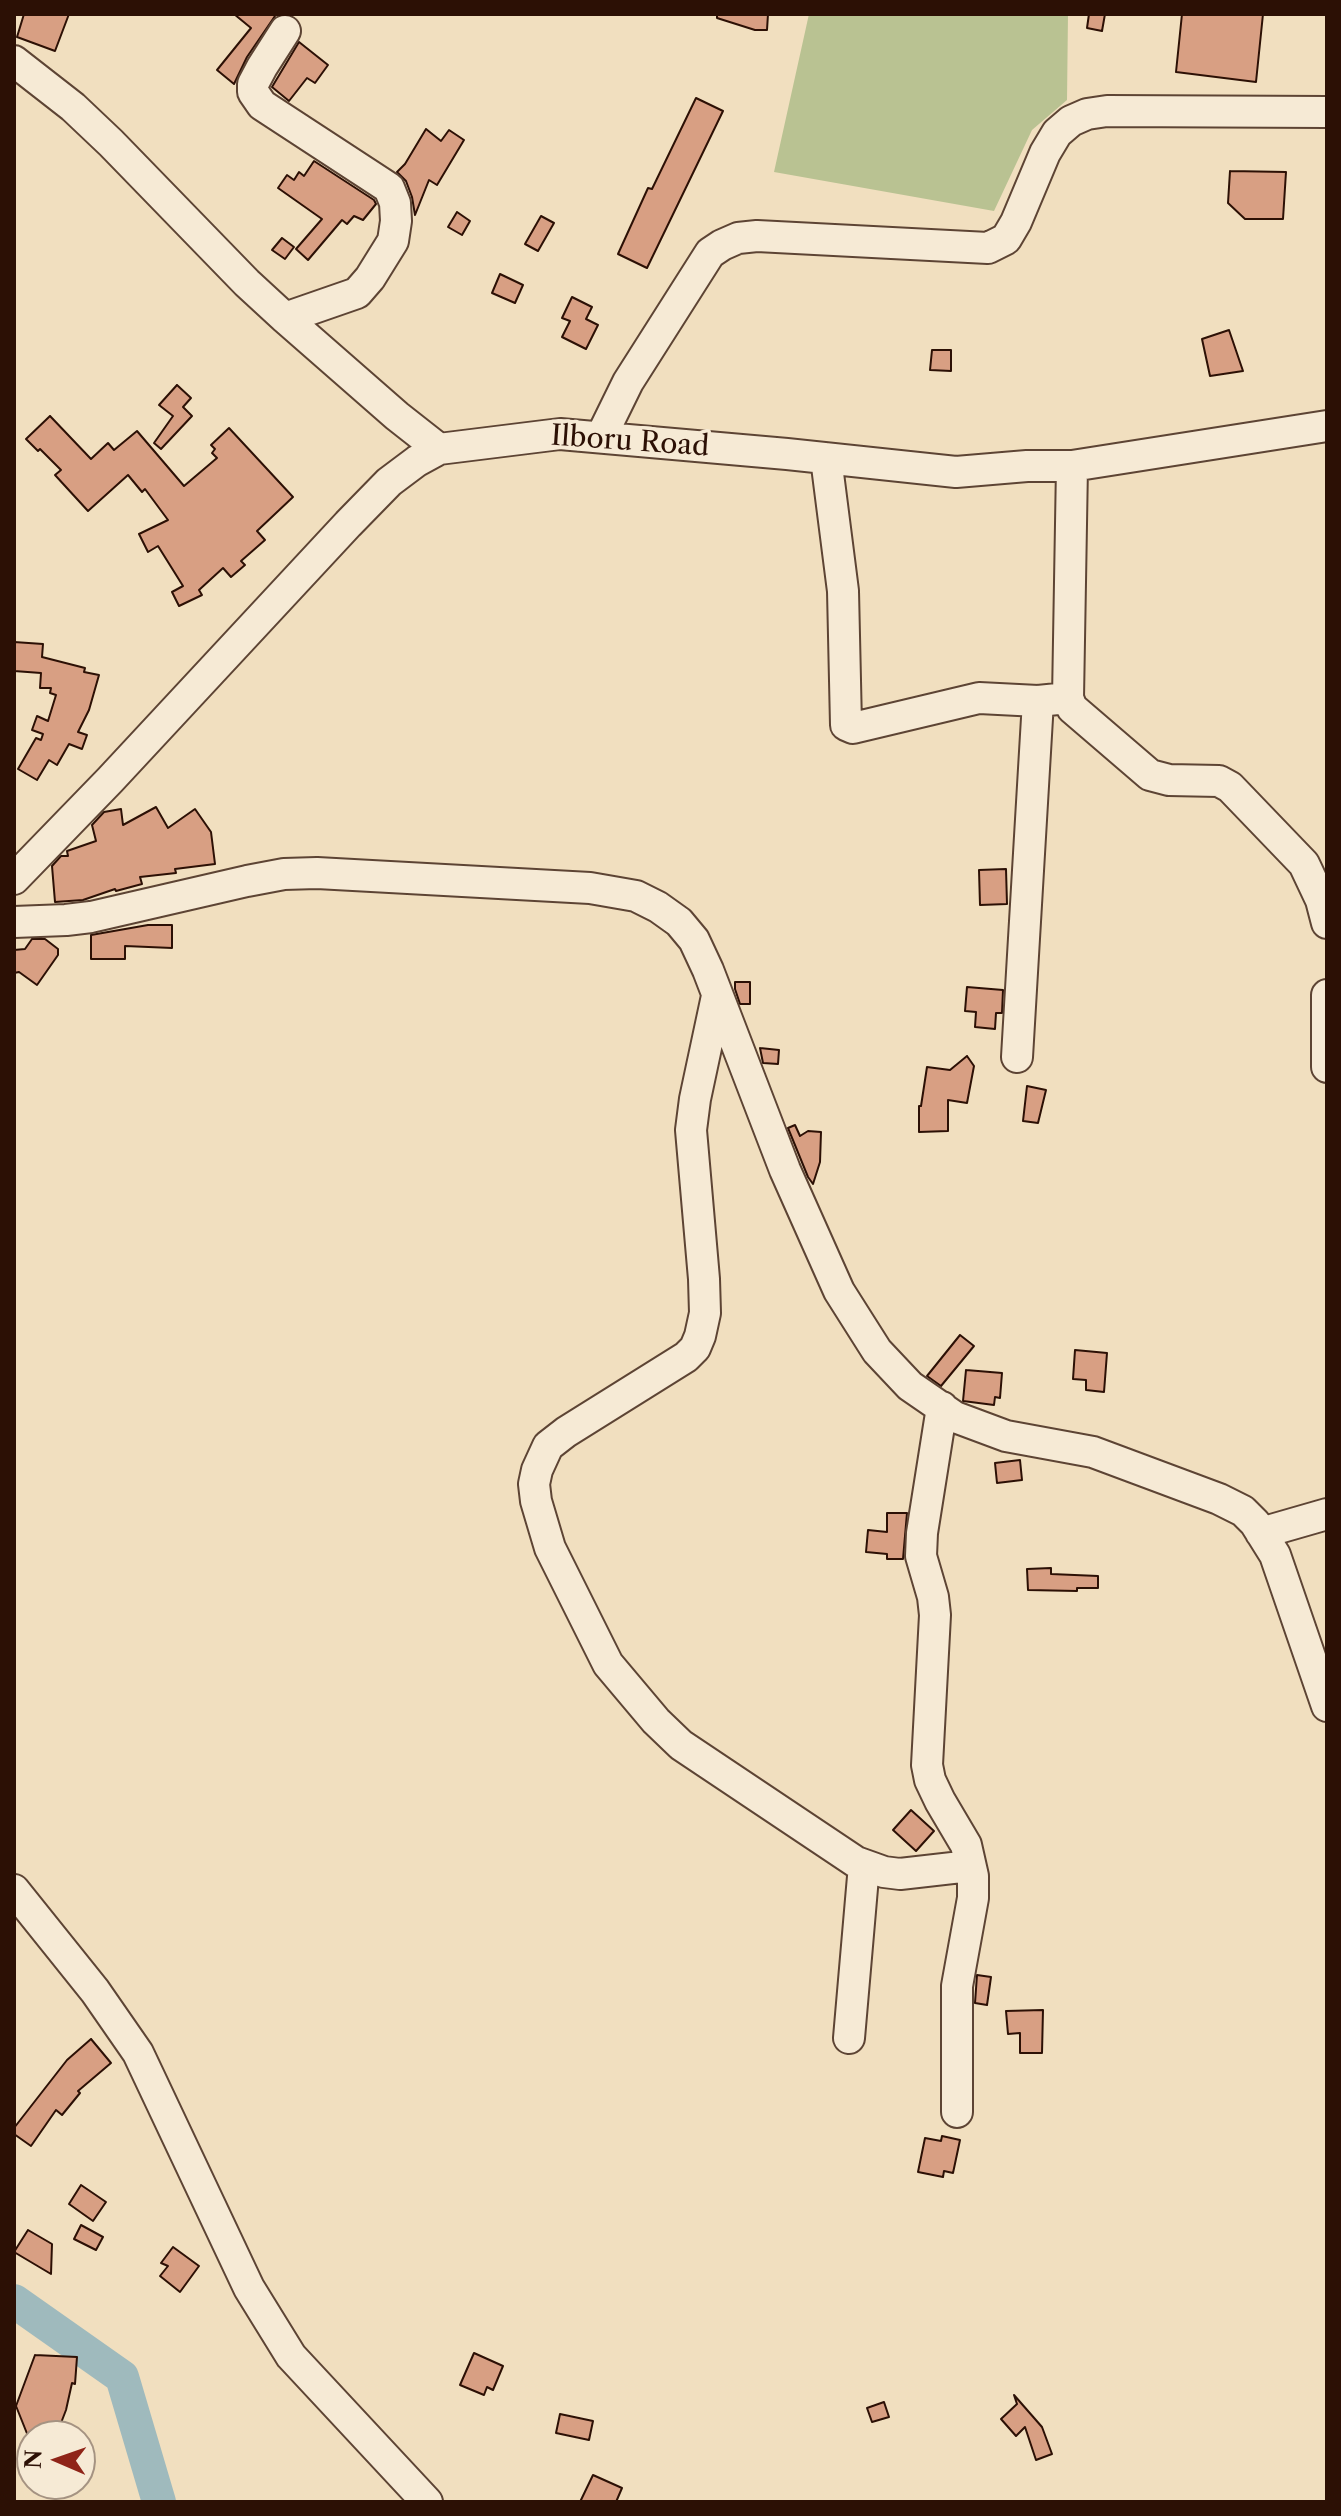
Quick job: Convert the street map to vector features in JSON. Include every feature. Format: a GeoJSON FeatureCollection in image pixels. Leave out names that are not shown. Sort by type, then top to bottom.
{"type":"FeatureCollection","features":[{"type":"Feature","properties":{"kind":"street"},"geometry":{"type":"LineString","coordinates":[[285,31],[253,84],[253,92],[262,105],[389,188],[395,203],[396,221],[393,241],[357,293],[285,318]]}},
{"type":"Feature","properties":{"kind":"street"},"geometry":{"type":"LineString","coordinates":[[14,61],[73,107],[111,143],[285,318],[439,449]]}},
{"type":"Feature","properties":{"kind":"street"},"geometry":{"type":"LineString","coordinates":[[601,437],[628,382],[710,253],[722,245],[738,238],[757,236],[988,248],[1006,239],[1057,133],[1071,121],[1087,114],[1107,111],[1327,112]]}},
{"type":"Feature","properties":{"kind":"street","name":"Ilboru Road"},"geometry":{"type":"LineString","coordinates":[[14,879],[389,482],[439,449],[560,434],[956,472],[1072,466],[1327,426]]}},
{"type":"Feature","properties":{"kind":"street"},"geometry":{"type":"LineString","coordinates":[[826,458],[843,591],[846,725],[853,728],[979,698],[1053,700],[1072,708],[1150,775],[1169,780],[1219,781],[1230,787],[1304,864],[1321,900],[1327,923]]}},
{"type":"Feature","properties":{"kind":"street"},"geometry":{"type":"LineString","coordinates":[[1017,1057],[1053,700],[1072,466]]}},
{"type":"Feature","properties":{"kind":"street"},"geometry":{"type":"LineString","coordinates":[[14,922],[91,917],[215,887],[284,874],[317,873],[590,888],[636,896],[658,907],[679,922],[694,940],[785,1170],[839,1291],[877,1351],[910,1386],[955,1417],[1006,1436],[1093,1452],[1243,1511],[1275,1555],[1327,1706]]}},
{"type":"Feature","properties":{"kind":"street"},"geometry":{"type":"LineString","coordinates":[[1327,995],[1327,1067]]}},
{"type":"Feature","properties":{"kind":"street"},"geometry":{"type":"LineString","coordinates":[[717,996],[691,1130],[704,1279],[705,1313],[700,1336],[695,1348],[686,1357],[548,1446],[537,1470],[534,1484],[536,1501],[550,1548],[608,1664],[656,1721],[681,1745],[864,1865],[900,1874],[970,1866]]}},
{"type":"Feature","properties":{"kind":"street"},"geometry":{"type":"LineString","coordinates":[[942,1407],[922,1533],[923,1567],[933,1597],[935,1615],[927,1765],[940,1801],[966,1845],[973,1876],[973,1898],[957,1986],[957,2112]]}},
{"type":"Feature","properties":{"kind":"street"},"geometry":{"type":"LineString","coordinates":[[1261,1533],[1327,1514]]}},
{"type":"Feature","properties":{"kind":"street"},"geometry":{"type":"LineString","coordinates":[[849,2038],[864,1865]]}},
{"type":"Feature","properties":{"kind":"street"},"geometry":{"type":"LineString","coordinates":[[14,1890],[87,1981],[138,2053],[249,2288],[291,2356],[427,2502]]}},
{"type":"Feature","properties":{"kind":"green space"},"geometry":{"type":"Polygon","coordinates":[[[809,14],[1068,14],[1067,100],[1032,130],[994,211],[774,172],[809,14]]]}},
{"type":"Feature","properties":{"kind":"building"},"geometry":{"type":"Polygon","coordinates":[[[24,14],[69,14],[55,51],[17,37],[24,14]]]}},
{"type":"Feature","properties":{"kind":"building"},"geometry":{"type":"Polygon","coordinates":[[[234,14],[275,16],[247,57],[234,84],[217,70],[251,28],[234,14]]]}},
{"type":"Feature","properties":{"kind":"building"},"geometry":{"type":"Polygon","coordinates":[[[717,14],[768,14],[767,30],[755,30],[717,18],[717,14]]]}},
{"type":"Feature","properties":{"kind":"building"},"geometry":{"type":"Polygon","coordinates":[[[1089,14],[1105,14],[1102,31],[1087,28],[1089,14]]]}},
{"type":"Feature","properties":{"kind":"building"},"geometry":{"type":"Polygon","coordinates":[[[1182,14],[1263,14],[1256,82],[1176,72],[1182,14]]]}},
{"type":"Feature","properties":{"kind":"building"},"geometry":{"type":"Polygon","coordinates":[[[299,42],[328,65],[315,83],[307,78],[289,101],[272,87],[299,42]]]}},
{"type":"Feature","properties":{"kind":"building"},"geometry":{"type":"Polygon","coordinates":[[[696,98],[723,111],[647,268],[618,254],[648,188],[652,189],[696,98]]]}},
{"type":"Feature","properties":{"kind":"building"},"geometry":{"type":"Polygon","coordinates":[[[426,129],[441,141],[449,130],[464,140],[437,185],[429,180],[415,215],[406,181],[397,172],[426,129]]]}},
{"type":"Feature","properties":{"kind":"building"},"geometry":{"type":"Polygon","coordinates":[[[314,161],[376,204],[363,220],[354,216],[347,224],[342,220],[308,260],[296,249],[322,219],[278,188],[287,175],[294,180],[299,172],[304,176],[314,161]]]}},
{"type":"Feature","properties":{"kind":"building"},"geometry":{"type":"Polygon","coordinates":[[[1230,171],[1286,172],[1283,219],[1245,219],[1228,203],[1230,171]]]}},
{"type":"Feature","properties":{"kind":"building"},"geometry":{"type":"Polygon","coordinates":[[[457,212],[470,221],[462,235],[448,227],[457,212]]]}},
{"type":"Feature","properties":{"kind":"building"},"geometry":{"type":"Polygon","coordinates":[[[541,216],[554,223],[538,251],[525,244],[541,216]]]}},
{"type":"Feature","properties":{"kind":"building"},"geometry":{"type":"Polygon","coordinates":[[[282,238],[294,247],[285,259],[272,250],[282,238]]]}},
{"type":"Feature","properties":{"kind":"building"},"geometry":{"type":"Polygon","coordinates":[[[500,274],[523,285],[515,303],[492,293],[500,274]]]}},
{"type":"Feature","properties":{"kind":"building"},"geometry":{"type":"Polygon","coordinates":[[[572,297],[592,307],[586,319],[598,325],[586,349],[562,337],[570,321],[562,318],[572,297]]]}},
{"type":"Feature","properties":{"kind":"building"},"geometry":{"type":"Polygon","coordinates":[[[1229,330],[1243,371],[1210,376],[1202,339],[1229,330]]]}},
{"type":"Feature","properties":{"kind":"building"},"geometry":{"type":"Polygon","coordinates":[[[932,350],[951,350],[951,371],[930,370],[932,350]]]}},
{"type":"Feature","properties":{"kind":"building"},"geometry":{"type":"Polygon","coordinates":[[[177,385],[191,398],[183,407],[192,416],[161,449],[154,443],[173,416],[159,405],[177,385]]]}},
{"type":"Feature","properties":{"kind":"building"},"geometry":{"type":"Polygon","coordinates":[[[50,416],[91,459],[108,443],[114,450],[137,431],[184,486],[217,458],[212,453],[215,449],[211,445],[229,428],[293,497],[257,531],[265,540],[241,561],[245,565],[231,577],[223,568],[199,590],[202,595],[179,606],[172,592],[183,586],[158,546],[148,552],[139,534],[168,520],[145,489],[142,492],[128,475],[88,511],[55,475],[61,470],[26,439],[50,416]]]}},
{"type":"Feature","properties":{"kind":"building"},"geometry":{"type":"Polygon","coordinates":[[[14,642],[43,644],[42,657],[85,668],[84,672],[99,675],[89,710],[78,732],[87,735],[82,749],[69,744],[57,765],[49,760],[37,780],[18,769],[36,738],[41,740],[43,734],[32,730],[37,716],[48,721],[56,695],[50,693],[51,688],[40,688],[41,673],[14,671],[14,642]]]}},
{"type":"Feature","properties":{"kind":"building"},"geometry":{"type":"Polygon","coordinates":[[[156,807],[168,828],[195,809],[211,832],[215,864],[140,877],[142,884],[83,900],[55,902],[52,866],[61,856],[68,856],[67,851],[96,841],[92,825],[104,812],[121,809],[123,825],[156,807]]]}},
{"type":"Feature","properties":{"kind":"building"},"geometry":{"type":"Polygon","coordinates":[[[1006,869],[1007,904],[980,905],[979,870],[1006,869]]]}},
{"type":"Feature","properties":{"kind":"building"},"geometry":{"type":"Polygon","coordinates":[[[148,925],[172,925],[172,948],[125,946],[125,959],[91,959],[91,935],[148,925]]]}},
{"type":"Feature","properties":{"kind":"building"},"geometry":{"type":"Polygon","coordinates":[[[32,939],[45,939],[58,949],[58,955],[37,985],[19,972],[14,973],[14,950],[25,949],[32,939]]]}},
{"type":"Feature","properties":{"kind":"building"},"geometry":{"type":"Polygon","coordinates":[[[735,982],[750,982],[750,1004],[740,1004],[735,982]]]}},
{"type":"Feature","properties":{"kind":"building"},"geometry":{"type":"Polygon","coordinates":[[[967,987],[1003,990],[1002,1013],[996,1013],[995,1029],[975,1027],[976,1012],[965,1011],[967,987]]]}},
{"type":"Feature","properties":{"kind":"building"},"geometry":{"type":"Polygon","coordinates":[[[760,1048],[779,1050],[778,1064],[763,1063],[760,1048]]]}},
{"type":"Feature","properties":{"kind":"building"},"geometry":{"type":"Polygon","coordinates":[[[967,1056],[974,1066],[967,1103],[948,1100],[948,1131],[919,1132],[919,1106],[927,1067],[950,1070],[967,1056]]]}},
{"type":"Feature","properties":{"kind":"building"},"geometry":{"type":"Polygon","coordinates":[[[1027,1086],[1046,1090],[1038,1123],[1023,1121],[1027,1086]]]}},
{"type":"Feature","properties":{"kind":"building"},"geometry":{"type":"Polygon","coordinates":[[[795,1125],[800,1136],[808,1131],[821,1132],[820,1162],[813,1184],[788,1128],[795,1125]]]}},
{"type":"Feature","properties":{"kind":"building"},"geometry":{"type":"Polygon","coordinates":[[[960,1335],[974,1346],[941,1386],[927,1376],[960,1335]]]}},
{"type":"Feature","properties":{"kind":"building"},"geometry":{"type":"Polygon","coordinates":[[[1075,1350],[1107,1353],[1104,1392],[1086,1390],[1086,1380],[1073,1379],[1075,1350]]]}},
{"type":"Feature","properties":{"kind":"building"},"geometry":{"type":"Polygon","coordinates":[[[966,1370],[1002,1373],[1000,1398],[995,1397],[994,1405],[963,1401],[966,1370]]]}},
{"type":"Feature","properties":{"kind":"building"},"geometry":{"type":"Polygon","coordinates":[[[1020,1460],[1022,1480],[997,1483],[995,1463],[1020,1460]]]}},
{"type":"Feature","properties":{"kind":"building"},"geometry":{"type":"Polygon","coordinates":[[[887,1513],[907,1513],[903,1559],[887,1559],[887,1554],[866,1552],[868,1530],[887,1532],[887,1513]]]}},
{"type":"Feature","properties":{"kind":"building"},"geometry":{"type":"Polygon","coordinates":[[[1051,1568],[1051,1574],[1098,1576],[1098,1588],[1028,1590],[1027,1569],[1051,1568]]]}},
{"type":"Feature","properties":{"kind":"building"},"geometry":{"type":"Polygon","coordinates":[[[911,1810],[934,1831],[916,1851],[893,1830],[911,1810]]]}},
{"type":"Feature","properties":{"kind":"building"},"geometry":{"type":"Polygon","coordinates":[[[977,1975],[991,1977],[987,2005],[975,2003],[977,1975]]]}},
{"type":"Feature","properties":{"kind":"building"},"geometry":{"type":"Polygon","coordinates":[[[1043,2010],[1042,2053],[1020,2053],[1020,2033],[1008,2034],[1006,2011],[1043,2010]]]}},
{"type":"Feature","properties":{"kind":"building"},"geometry":{"type":"Polygon","coordinates":[[[91,2039],[111,2063],[78,2091],[80,2093],[62,2115],[56,2110],[31,2146],[14,2134],[14,2128],[67,2060],[91,2039]]]}},
{"type":"Feature","properties":{"kind":"building"},"geometry":{"type":"Polygon","coordinates":[[[942,2136],[960,2140],[953,2173],[944,2171],[943,2177],[918,2172],[925,2138],[941,2141],[942,2136]]]}},
{"type":"Feature","properties":{"kind":"building"},"geometry":{"type":"Polygon","coordinates":[[[81,2185],[106,2202],[93,2221],[69,2204],[81,2185]]]}},
{"type":"Feature","properties":{"kind":"building"},"geometry":{"type":"Polygon","coordinates":[[[81,2225],[103,2237],[96,2250],[74,2239],[81,2225]]]}},
{"type":"Feature","properties":{"kind":"building"},"geometry":{"type":"Polygon","coordinates":[[[28,2230],[52,2244],[51,2274],[14,2252],[28,2230]]]}},
{"type":"Feature","properties":{"kind":"building"},"geometry":{"type":"Polygon","coordinates":[[[173,2247],[199,2266],[180,2292],[160,2276],[168,2266],[161,2263],[173,2247]]]}},
{"type":"Feature","properties":{"kind":"building"},"geometry":{"type":"Polygon","coordinates":[[[474,2353],[503,2366],[493,2390],[487,2387],[484,2395],[460,2385],[474,2353]]]}},
{"type":"Feature","properties":{"kind":"building"},"geometry":{"type":"Polygon","coordinates":[[[35,2355],[77,2357],[75,2384],[72,2383],[62,2420],[22,2420],[16,2406],[35,2355]]]}},
{"type":"Feature","properties":{"kind":"building"},"geometry":{"type":"Polygon","coordinates":[[[1014,2395],[1042,2427],[1052,2454],[1036,2460],[1025,2427],[1016,2436],[1001,2419],[1017,2404],[1014,2395]]]}},
{"type":"Feature","properties":{"kind":"building"},"geometry":{"type":"Polygon","coordinates":[[[884,2402],[889,2417],[872,2422],[867,2408],[884,2402]]]}},
{"type":"Feature","properties":{"kind":"building"},"geometry":{"type":"Polygon","coordinates":[[[560,2414],[593,2421],[589,2440],[556,2433],[560,2414]]]}},
{"type":"Feature","properties":{"kind":"building"},"geometry":{"type":"Polygon","coordinates":[[[593,2475],[622,2488],[616,2502],[580,2502],[593,2475]]]}},
{"type":"Feature","properties":{"kind":"waterway"},"geometry":{"type":"LineString","coordinates":[[14,2301],[122,2377],[159,2502]]}}]}
